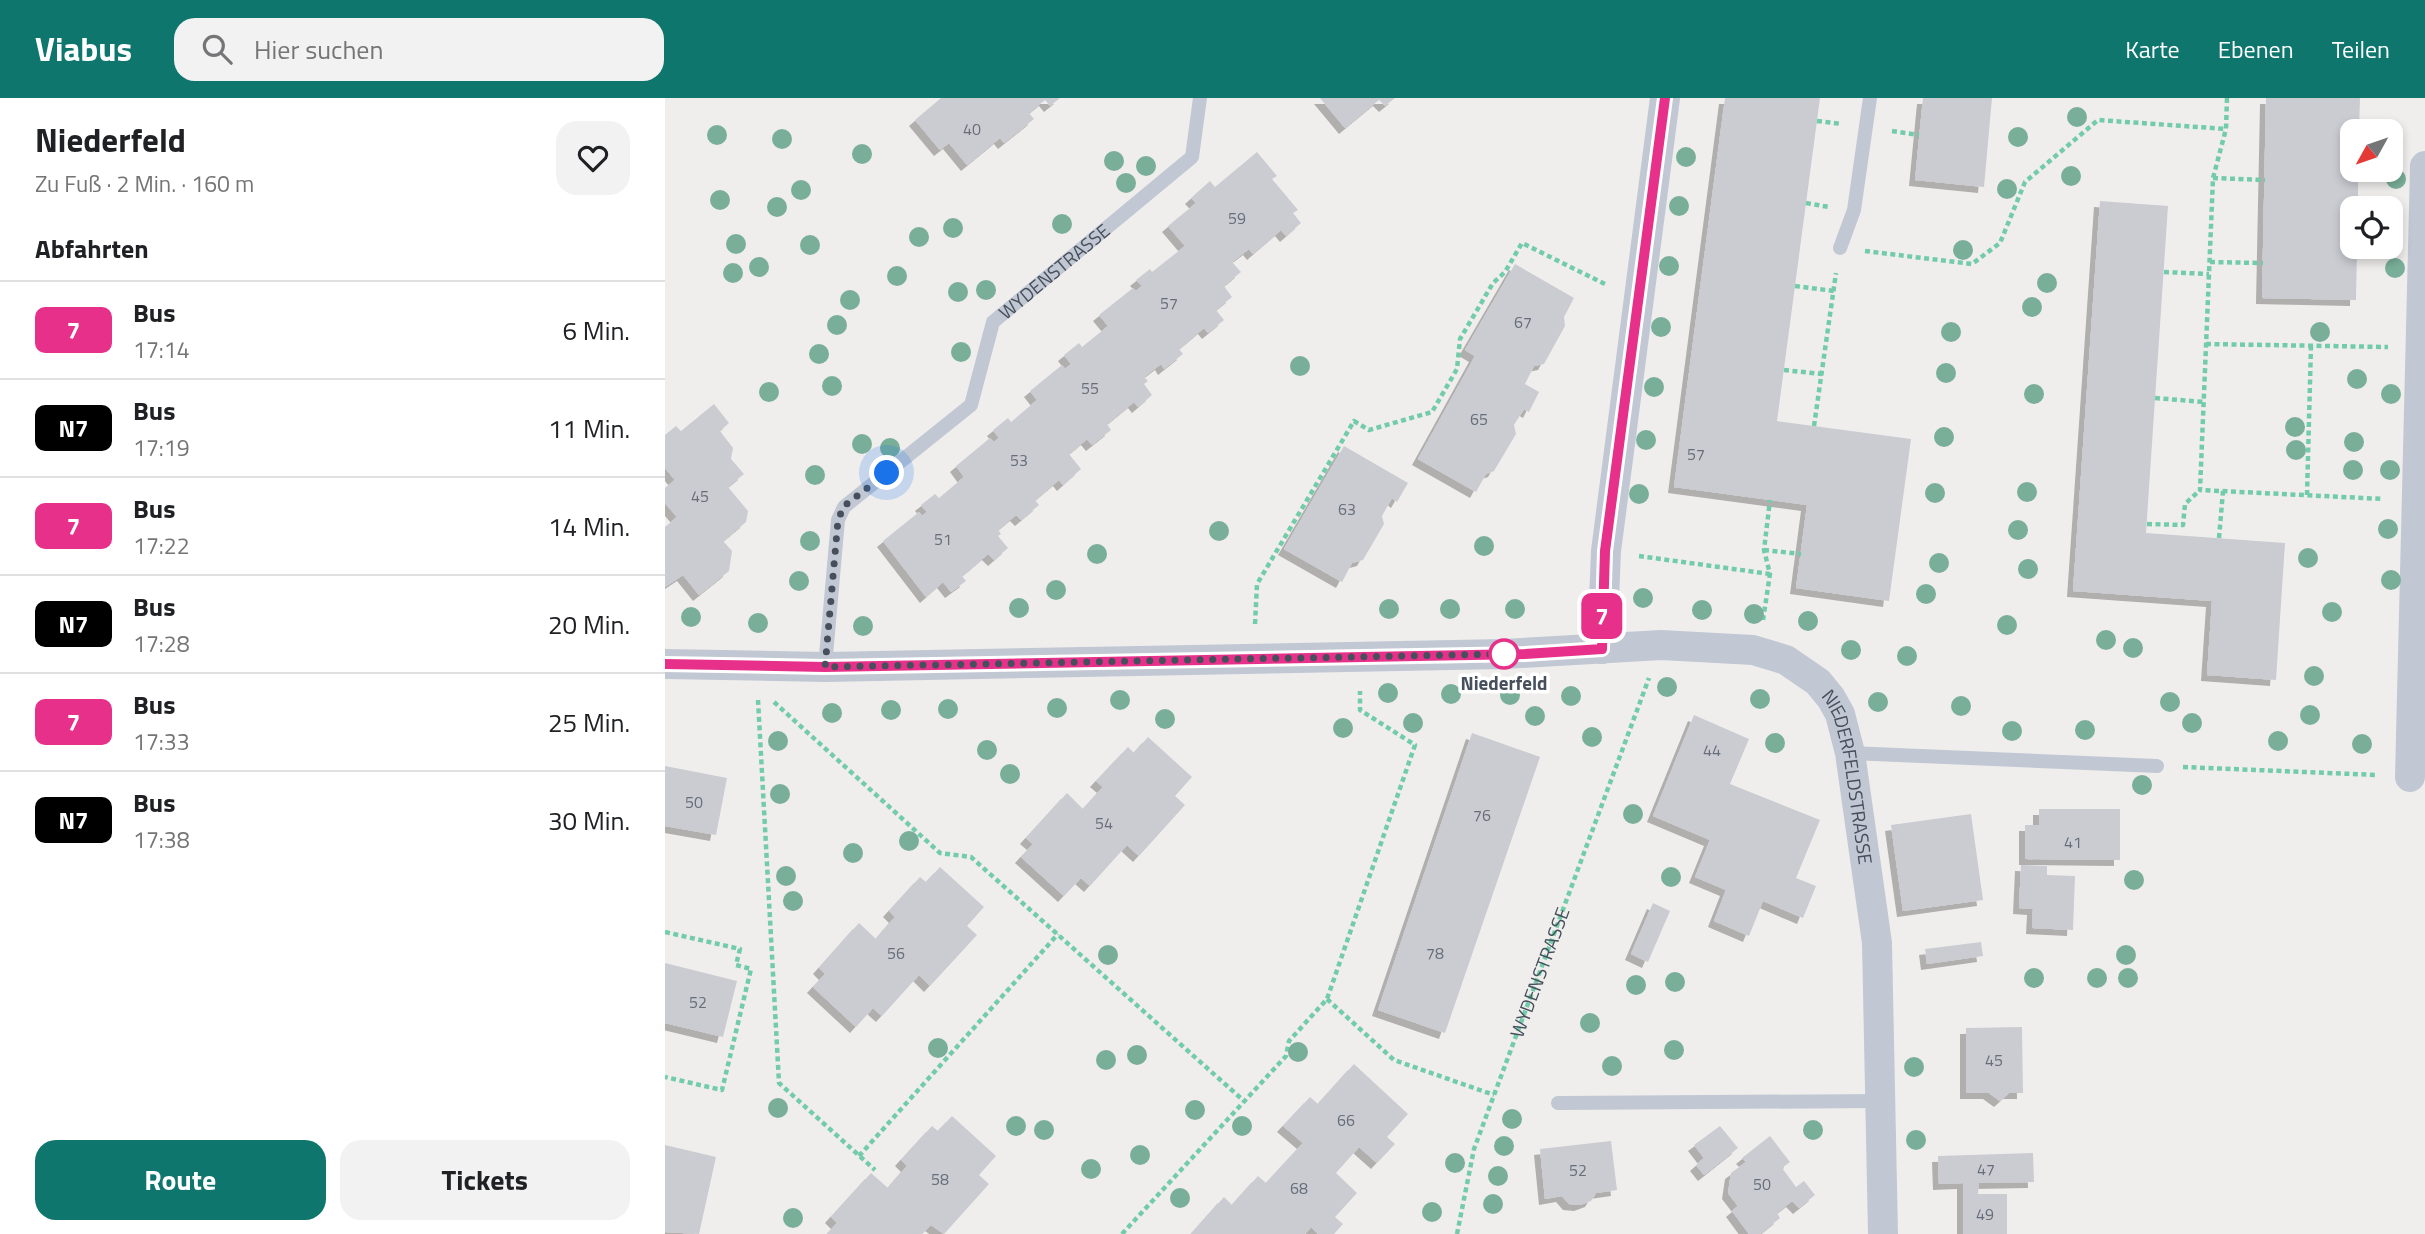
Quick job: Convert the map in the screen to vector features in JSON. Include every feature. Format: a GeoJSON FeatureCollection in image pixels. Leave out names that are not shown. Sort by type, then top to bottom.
{"type":"FeatureCollection","features":[{"type":"Feature","properties":{"kind":"street"},"geometry":{"type":"LineString","coordinates":[[1602,649],[1605,551],[1665,98]]}},
{"type":"Feature","properties":{"kind":"street"},"geometry":{"type":"LineString","coordinates":[[2410,777],[2425,166]]}},
{"type":"Feature","properties":{"kind":"street","name":"NIEDERFELDSTRASSE"},"geometry":{"type":"LineString","coordinates":[[665,664],[825,667],[1525,654],[1647,645],[1753,650],[1786,660],[1802,668],[1831,698],[1840,714],[1850,753],[1877,943],[1883,1234]]}},
{"type":"Feature","properties":{"kind":"lane","name":"WYDENSTRASSE"},"geometry":{"type":"LineString","coordinates":[[825,667],[838,520],[844,506],[971,405],[993,322],[1192,157],[1201,98]]}},
{"type":"Feature","properties":{"kind":"lane"},"geometry":{"type":"LineString","coordinates":[[1840,248],[1854,210],[1870,98]]}},
{"type":"Feature","properties":{"kind":"lane"},"geometry":{"type":"LineString","coordinates":[[1850,753],[2157,766]]}},
{"type":"Feature","properties":{"kind":"lane"},"geometry":{"type":"LineString","coordinates":[[1558,1103],[1880,1101]]}},
{"type":"Feature","properties":{"kind":"path"},"geometry":{"type":"LineString","coordinates":[[2147,524],[2183,525],[2185,504],[2200,490],[2213,178],[2226,129],[2227,98]]}},
{"type":"Feature","properties":{"kind":"path"},"geometry":{"type":"LineString","coordinates":[[1814,426],[1840,248],[1972,264],[2000,243],[2025,182],[2098,120],[2226,129]]}},
{"type":"Feature","properties":{"kind":"path"},"geometry":{"type":"LineString","coordinates":[[2213,178],[2265,180]]}},
{"type":"Feature","properties":{"kind":"path"},"geometry":{"type":"LineString","coordinates":[[1255,628],[1257,584],[1354,421],[1369,430],[1432,412],[1457,369],[1460,339],[1493,283],[1506,272],[1522,243],[1617,289]]}},
{"type":"Feature","properties":{"kind":"path"},"geometry":{"type":"LineString","coordinates":[[2210,262],[2263,263]]}},
{"type":"Feature","properties":{"kind":"path"},"geometry":{"type":"LineString","coordinates":[[2164,272],[2209,274]]}},
{"type":"Feature","properties":{"kind":"path"},"geometry":{"type":"LineString","coordinates":[[1795,286],[1834,291]]}},
{"type":"Feature","properties":{"kind":"path"},"geometry":{"type":"LineString","coordinates":[[2206,344],[2421,347]]}},
{"type":"Feature","properties":{"kind":"path"},"geometry":{"type":"LineString","coordinates":[[2307,495],[2311,345]]}},
{"type":"Feature","properties":{"kind":"path"},"geometry":{"type":"LineString","coordinates":[[1784,370],[1822,374]]}},
{"type":"Feature","properties":{"kind":"path"},"geometry":{"type":"LineString","coordinates":[[2155,398],[2204,402]]}},
{"type":"Feature","properties":{"kind":"path"},"geometry":{"type":"LineString","coordinates":[[2200,490],[2418,501]]}},
{"type":"Feature","properties":{"kind":"path"},"geometry":{"type":"LineString","coordinates":[[2219,538],[2223,491]]}},
{"type":"Feature","properties":{"kind":"path"},"geometry":{"type":"LineString","coordinates":[[1762,626],[1770,574],[1763,550],[1770,500]]}},
{"type":"Feature","properties":{"kind":"path"},"geometry":{"type":"LineString","coordinates":[[1763,550],[1801,554]]}},
{"type":"Feature","properties":{"kind":"path"},"geometry":{"type":"LineString","coordinates":[[1631,555],[1770,574]]}},
{"type":"Feature","properties":{"kind":"path"},"geometry":{"type":"LineString","coordinates":[[1122,1234],[1286,1056],[1289,1041],[1327,999],[1415,745],[1360,710],[1360,683]]}},
{"type":"Feature","properties":{"kind":"path"},"geometry":{"type":"LineString","coordinates":[[758,696],[779,1083],[875,1170]]}},
{"type":"Feature","properties":{"kind":"path"},"geometry":{"type":"LineString","coordinates":[[768,696],[940,853],[971,857],[1244,1101]]}},
{"type":"Feature","properties":{"kind":"path","name":"WYDENSTRASSE"},"geometry":{"type":"LineString","coordinates":[[1457,1234],[1474,1149],[1635,716]]}},
{"type":"Feature","properties":{"kind":"path"},"geometry":{"type":"LineString","coordinates":[[2157,766],[2410,777]]}},
{"type":"Feature","properties":{"kind":"path"},"geometry":{"type":"LineString","coordinates":[[665,932],[740,949],[736,965],[751,969],[722,1090],[665,1077]]}},
{"type":"Feature","properties":{"kind":"path"},"geometry":{"type":"LineString","coordinates":[[859,1156],[1058,934]]}},
{"type":"Feature","properties":{"kind":"path"},"geometry":{"type":"LineString","coordinates":[[1327,999],[1394,1060],[1495,1095]]}},
{"type":"Feature","properties":{"kind":"building"},"geometry":{"type":"Polygon","coordinates":[[[941,98],[1060,98],[1050,106],[1045,100],[1029,113],[1034,119],[1004,143],[1000,138],[967,165],[949,143],[940,150],[915,120],[941,98]]]}},
{"type":"Feature","properties":{"kind":"building"},"geometry":{"type":"Polygon","coordinates":[[[1320,98],[1395,98],[1385,106],[1379,100],[1345,128],[1320,98]]]}},
{"type":"Feature","properties":{"kind":"building"},"geometry":{"type":"Polygon","coordinates":[[[1725,98],[1820,98],[1777,421],[1911,439],[1889,601],[1796,588],[1807,505],[1674,487],[1725,98]]]}},
{"type":"Feature","properties":{"kind":"building"},"geometry":{"type":"Polygon","coordinates":[[[1923,98],[1992,98],[1984,187],[1915,180],[1923,98]]]}},
{"type":"Feature","properties":{"kind":"building"},"geometry":{"type":"Polygon","coordinates":[[[2266,98],[2360,98],[2359,119],[2340,119],[2340,182],[2358,182],[2358,196],[2340,196],[2340,259],[2357,259],[2356,300],[2262,298],[2266,98]]]}},
{"type":"Feature","properties":{"kind":"building"},"geometry":{"type":"Polygon","coordinates":[[[1257,152],[1277,176],[1272,179],[1298,210],[1293,213],[1301,223],[1286,236],[1281,230],[1253,254],[1249,249],[1232,262],[1241,272],[1224,286],[1232,297],[1216,310],[1224,320],[1208,333],[1204,328],[1179,349],[1183,354],[1164,369],[1161,364],[1144,377],[1148,381],[1144,384],[1152,395],[1138,407],[1134,402],[1107,424],[1111,430],[1092,445],[1087,439],[1069,454],[1081,469],[1063,485],[1059,480],[1035,500],[1039,505],[1021,520],[1016,515],[998,530],[1001,534],[998,536],[1008,548],[994,560],[988,554],[962,576],[966,581],[951,592],[943,582],[926,597],[883,541],[919,512],[922,516],[927,512],[921,505],[935,494],[939,498],[964,477],[956,466],[990,438],[994,442],[999,438],[993,430],[1008,418],[1011,422],[1037,400],[1030,391],[1062,365],[1065,369],[1071,364],[1064,355],[1079,343],[1082,347],[1108,326],[1099,315],[1133,288],[1136,291],[1142,286],[1136,280],[1150,269],[1152,272],[1185,246],[1168,226],[1196,203],[1191,198],[1210,181],[1215,187],[1257,152]]]}},
{"type":"Feature","properties":{"kind":"building"},"geometry":{"type":"Polygon","coordinates":[[[2100,201],[2168,206],[2146,533],[2285,543],[2276,680],[2207,675],[2212,601],[2073,591],[2100,201]]]}},
{"type":"Feature","properties":{"kind":"building"},"geometry":{"type":"Polygon","coordinates":[[[1515,264],[1574,298],[1564,317],[1565,326],[1544,364],[1534,366],[1525,384],[1539,392],[1529,412],[1524,409],[1514,425],[1516,434],[1494,471],[1486,474],[1476,492],[1418,459],[1475,356],[1465,350],[1515,264]]]}},
{"type":"Feature","properties":{"kind":"building"},"geometry":{"type":"Polygon","coordinates":[[[714,404],[729,423],[720,431],[733,448],[731,459],[744,474],[728,487],[748,511],[746,522],[723,541],[732,551],[729,571],[699,595],[683,575],[665,587],[665,527],[677,517],[665,503],[665,488],[675,480],[665,468],[665,435],[676,426],[681,431],[714,404]]]}},
{"type":"Feature","properties":{"kind":"building"},"geometry":{"type":"Polygon","coordinates":[[[1344,446],[1408,483],[1397,502],[1392,498],[1382,516],[1384,524],[1363,560],[1352,563],[1342,582],[1284,549],[1344,446]]]}},
{"type":"Feature","properties":{"kind":"building"},"geometry":{"type":"Polygon","coordinates":[[[1694,715],[1749,739],[1730,784],[1820,820],[1796,878],[1816,886],[1803,918],[1763,901],[1749,936],[1714,921],[1726,890],[1695,877],[1710,840],[1653,816],[1694,715]]]}},
{"type":"Feature","properties":{"kind":"building"},"geometry":{"type":"Polygon","coordinates":[[[1472,733],[1540,757],[1445,1033],[1378,1010],[1472,733]]]}},
{"type":"Feature","properties":{"kind":"building"},"geometry":{"type":"Polygon","coordinates":[[[1148,737],[1192,777],[1175,796],[1185,805],[1139,856],[1127,845],[1090,886],[1081,878],[1064,896],[1021,857],[1033,844],[1026,838],[1067,793],[1083,809],[1103,787],[1096,781],[1128,747],[1134,753],[1148,737]]]}},
{"type":"Feature","properties":{"kind":"building"},"geometry":{"type":"Polygon","coordinates":[[[665,766],[727,778],[716,835],[665,826],[665,766]]]}},
{"type":"Feature","properties":{"kind":"building"},"geometry":{"type":"Polygon","coordinates":[[[2039,809],[2120,809],[2120,860],[2025,859],[2025,825],[2039,825],[2039,809]]]}},
{"type":"Feature","properties":{"kind":"building"},"geometry":{"type":"Polygon","coordinates":[[[1971,814],[1983,900],[1903,911],[1891,825],[1971,814]]]}},
{"type":"Feature","properties":{"kind":"building"},"geometry":{"type":"Polygon","coordinates":[[[2021,865],[2047,866],[2047,875],[2075,876],[2073,930],[2032,928],[2033,909],[2019,908],[2021,865]]]}},
{"type":"Feature","properties":{"kind":"building"},"geometry":{"type":"Polygon","coordinates":[[[940,867],[984,907],[967,926],[977,935],[930,986],[919,975],[882,1016],[873,1008],[856,1027],[813,987],[825,974],[819,968],[859,923],[876,939],[895,917],[889,911],[920,877],[926,882],[940,867]]]}},
{"type":"Feature","properties":{"kind":"building"},"geometry":{"type":"Polygon","coordinates":[[[1653,903],[1670,911],[1648,962],[1631,954],[1653,903]]]}},
{"type":"Feature","properties":{"kind":"building"},"geometry":{"type":"Polygon","coordinates":[[[1981,942],[1983,956],[1927,964],[1925,949],[1981,942]]]}},
{"type":"Feature","properties":{"kind":"building"},"geometry":{"type":"Polygon","coordinates":[[[665,963],[737,981],[723,1037],[665,1023],[665,963]]]}},
{"type":"Feature","properties":{"kind":"building"},"geometry":{"type":"Polygon","coordinates":[[[2022,1027],[2023,1093],[2009,1093],[2000,1101],[1989,1093],[1966,1093],[1966,1028],[2022,1027]]]}},
{"type":"Feature","properties":{"kind":"building"},"geometry":{"type":"Polygon","coordinates":[[[1354,1064],[1408,1114],[1387,1137],[1395,1144],[1377,1163],[1359,1147],[1336,1173],[1357,1193],[1335,1217],[1343,1224],[1334,1234],[1318,1234],[1311,1227],[1305,1234],[1191,1234],[1224,1197],[1232,1205],[1258,1176],[1266,1183],[1303,1143],[1283,1126],[1310,1097],[1318,1104],[1354,1064]]]}},
{"type":"Feature","properties":{"kind":"building"},"geometry":{"type":"Polygon","coordinates":[[[952,1116],[996,1156],[979,1175],[989,1184],[944,1234],[931,1225],[922,1234],[827,1234],[837,1223],[831,1217],[871,1173],[888,1188],[907,1166],[901,1160],[932,1126],[938,1131],[952,1116]]]}},
{"type":"Feature","properties":{"kind":"building"},"geometry":{"type":"Polygon","coordinates":[[[1720,1126],[1738,1148],[1704,1175],[1696,1165],[1704,1158],[1694,1145],[1720,1126]]]}},
{"type":"Feature","properties":{"kind":"building"},"geometry":{"type":"Polygon","coordinates":[[[1770,1136],[1790,1162],[1782,1168],[1796,1187],[1804,1181],[1815,1195],[1799,1208],[1792,1201],[1777,1213],[1780,1218],[1760,1234],[1749,1234],[1732,1211],[1738,1206],[1728,1193],[1731,1173],[1746,1162],[1742,1158],[1770,1136]]]}},
{"type":"Feature","properties":{"kind":"building"},"geometry":{"type":"Polygon","coordinates":[[[1611,1141],[1617,1190],[1596,1193],[1591,1201],[1580,1205],[1569,1204],[1562,1196],[1545,1199],[1540,1149],[1611,1141]]]}},
{"type":"Feature","properties":{"kind":"building"},"geometry":{"type":"Polygon","coordinates":[[[665,1145],[716,1157],[699,1234],[665,1232],[665,1145]]]}},
{"type":"Feature","properties":{"kind":"building"},"geometry":{"type":"Polygon","coordinates":[[[2033,1153],[2034,1182],[1979,1183],[1978,1194],[2007,1194],[2007,1234],[1963,1234],[1963,1183],[1939,1184],[1938,1156],[2033,1153]]]}},
{"type":"Feature","properties":{"kind":"bus line","name":"7"},"geometry":{"type":"LineString","coordinates":[[665,664],[708,667],[825,667],[1525,654],[1602,649],[1605,551],[1665,98]]}},
{"type":"Feature","properties":{"kind":"place","name":"Niederfeld"},"geometry":{"type":"Point","coordinates":[1504,654]}},
{"type":"Feature","properties":{"kind":"route"},"geometry":{"type":"LineString","coordinates":[[887,473],[844,506],[838,520],[825,641],[825,667],[1504,654]]}}]}
